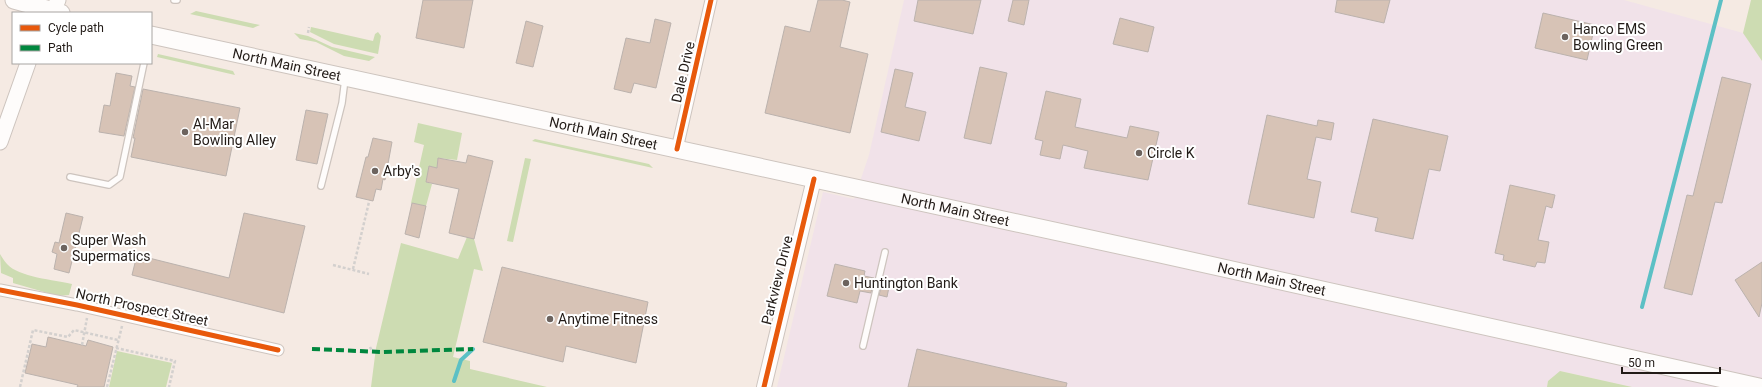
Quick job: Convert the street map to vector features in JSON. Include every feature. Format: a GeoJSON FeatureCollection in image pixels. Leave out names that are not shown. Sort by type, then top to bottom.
{"type":"FeatureCollection","features":[{"type":"Feature","properties":{"kind":"main road"},"geometry":{"type":"LineString","coordinates":[[14,0],[56,9]]}},
{"type":"Feature","properties":{"kind":"main road","name":"North Main Street"},"geometry":{"type":"LineString","coordinates":[[152,35],[1759,387]]}},
{"type":"Feature","properties":{"kind":"main road"},"geometry":{"type":"LineString","coordinates":[[0,142],[28,64]]}},
{"type":"Feature","properties":{"kind":"street","name":"Dale Drive"},"geometry":{"type":"LineString","coordinates":[[677,149],[711,0]]}},
{"type":"Feature","properties":{"kind":"street","name":"Parkview Drive"},"geometry":{"type":"LineString","coordinates":[[764,387],[814,179]]}},
{"type":"Feature","properties":{"kind":"street","name":"North Prospect Street"},"geometry":{"type":"LineString","coordinates":[[0,290],[278,350]]}},
{"type":"Feature","properties":{"kind":"lane"},"geometry":{"type":"LineString","coordinates":[[70,177],[109,185],[120,177],[144,64]]}},
{"type":"Feature","properties":{"kind":"lane"},"geometry":{"type":"LineString","coordinates":[[321,186],[342,103],[345,77]]}},
{"type":"Feature","properties":{"kind":"lane"},"geometry":{"type":"LineString","coordinates":[[863,346],[885,252]]}},
{"type":"Feature","properties":{"kind":"path"},"geometry":{"type":"LineString","coordinates":[[308,33],[309,27]]}},
{"type":"Feature","properties":{"kind":"path"},"geometry":{"type":"LineString","coordinates":[[353,270],[369,202]]}},
{"type":"Feature","properties":{"kind":"path"},"geometry":{"type":"LineString","coordinates":[[333,265],[369,274]]}},
{"type":"Feature","properties":{"kind":"path"},"geometry":{"type":"LineString","coordinates":[[82,345],[89,308]]}},
{"type":"Feature","properties":{"kind":"path"},"geometry":{"type":"LineString","coordinates":[[107,387],[125,316]]}},
{"type":"Feature","properties":{"kind":"path"},"geometry":{"type":"LineString","coordinates":[[20,387],[33,330],[68,337],[74,330],[118,340]]}},
{"type":"Feature","properties":{"kind":"path"},"geometry":{"type":"LineString","coordinates":[[370,347],[372,351]]}},
{"type":"Feature","properties":{"kind":"path"},"geometry":{"type":"LineString","coordinates":[[116,348],[175,361],[169,387]]}},
{"type":"Feature","properties":{"kind":"shaded area"},"geometry":{"type":"Polygon","coordinates":[[[904,0],[1624,0],[1743,33],[1762,61],[1762,387],[1632,387],[1561,371],[1548,381],[1547,387],[777,387],[823,192],[854,199],[869,155],[904,0]]]}},
{"type":"Feature","properties":{"kind":"green space"},"geometry":{"type":"Polygon","coordinates":[[[1751,0],[1762,0],[1762,61],[1743,33],[1751,0]]]}},
{"type":"Feature","properties":{"kind":"green space"},"geometry":{"type":"Polygon","coordinates":[[[196,11],[260,25],[253,28],[190,14],[196,11]]]}},
{"type":"Feature","properties":{"kind":"green space"},"geometry":{"type":"Polygon","coordinates":[[[311,27],[373,41],[375,34],[378,32],[381,36],[378,54],[334,44],[310,32],[311,27]]]}},
{"type":"Feature","properties":{"kind":"green space"},"geometry":{"type":"Polygon","coordinates":[[[294,33],[308,36],[332,47],[375,57],[369,61],[344,56],[316,42],[300,39],[294,33]]]}},
{"type":"Feature","properties":{"kind":"green space"},"geometry":{"type":"Polygon","coordinates":[[[158,54],[233,71],[235,75],[157,57],[158,54]]]}},
{"type":"Feature","properties":{"kind":"green space"},"geometry":{"type":"Polygon","coordinates":[[[418,123],[462,133],[457,160],[438,158],[437,168],[429,166],[426,182],[432,184],[426,206],[411,203],[424,145],[414,142],[418,123]]]}},
{"type":"Feature","properties":{"kind":"green space"},"geometry":{"type":"Polygon","coordinates":[[[535,139],[649,164],[653,168],[532,141],[535,139]]]}},
{"type":"Feature","properties":{"kind":"green space"},"geometry":{"type":"Polygon","coordinates":[[[525,158],[531,159],[513,242],[507,241],[525,158]]]}},
{"type":"Feature","properties":{"kind":"green space"},"geometry":{"type":"Polygon","coordinates":[[[467,237],[474,239],[483,271],[474,269],[453,357],[470,361],[470,369],[547,387],[371,387],[376,348],[401,243],[458,259],[467,237]]]}},
{"type":"Feature","properties":{"kind":"green space"},"geometry":{"type":"Polygon","coordinates":[[[0,254],[7,264],[19,272],[72,284],[69,295],[58,296],[13,283],[13,278],[1,273],[0,254]]]}},
{"type":"Feature","properties":{"kind":"green space"},"geometry":{"type":"Polygon","coordinates":[[[117,351],[172,363],[166,387],[109,387],[117,351]]]}},
{"type":"Feature","properties":{"kind":"green space"},"geometry":{"type":"Polygon","coordinates":[[[1560,371],[1632,387],[1547,387],[1548,381],[1560,371]]]}},
{"type":"Feature","properties":{"kind":"building"},"geometry":{"type":"Polygon","coordinates":[[[423,0],[473,0],[464,48],[416,38],[423,0]]]}},
{"type":"Feature","properties":{"kind":"building"},"geometry":{"type":"Polygon","coordinates":[[[818,0],[842,0],[850,2],[840,47],[868,54],[850,133],[765,113],[785,26],[810,32],[818,0]]]}},
{"type":"Feature","properties":{"kind":"building"},"geometry":{"type":"Polygon","coordinates":[[[918,0],[981,0],[973,34],[914,21],[918,0]]]}},
{"type":"Feature","properties":{"kind":"building"},"geometry":{"type":"Polygon","coordinates":[[[1013,0],[1029,0],[1024,25],[1008,21],[1013,0]]]}},
{"type":"Feature","properties":{"kind":"building"},"geometry":{"type":"Polygon","coordinates":[[[1337,0],[1390,0],[1384,23],[1335,12],[1337,0]]]}},
{"type":"Feature","properties":{"kind":"building","name":"Hanco EMS Bowling Green"},"geometry":{"type":"Polygon","coordinates":[[[1543,13],[1595,25],[1587,60],[1535,48],[1543,13]]]}},
{"type":"Feature","properties":{"kind":"building"},"geometry":{"type":"Polygon","coordinates":[[[1120,18],[1154,27],[1148,52],[1113,44],[1120,18]]]}},
{"type":"Feature","properties":{"kind":"building"},"geometry":{"type":"Polygon","coordinates":[[[655,19],[671,23],[656,88],[634,83],[631,93],[614,89],[626,38],[650,43],[655,19]]]}},
{"type":"Feature","properties":{"kind":"building"},"geometry":{"type":"Polygon","coordinates":[[[526,21],[543,26],[533,67],[516,63],[526,21]]]}},
{"type":"Feature","properties":{"kind":"building"},"geometry":{"type":"Polygon","coordinates":[[[980,67],[1007,73],[991,144],[964,138],[980,67]]]}},
{"type":"Feature","properties":{"kind":"building"},"geometry":{"type":"Polygon","coordinates":[[[895,69],[913,73],[905,107],[926,112],[919,141],[881,132],[895,69]]]}},
{"type":"Feature","properties":{"kind":"building"},"geometry":{"type":"Polygon","coordinates":[[[116,73],[132,76],[130,86],[135,87],[124,136],[99,132],[104,105],[110,106],[116,73]]]}},
{"type":"Feature","properties":{"kind":"building"},"geometry":{"type":"Polygon","coordinates":[[[1722,77],[1751,84],[1722,203],[1715,202],[1692,295],[1664,288],[1687,195],[1693,196],[1722,77]]]}},
{"type":"Feature","properties":{"kind":"building","name":"Al-Mar Bowling Alley"},"geometry":{"type":"Polygon","coordinates":[[[143,89],[240,108],[226,176],[131,157],[135,138],[133,138],[143,89]]]}},
{"type":"Feature","properties":{"kind":"building"},"geometry":{"type":"Polygon","coordinates":[[[1046,91],[1081,99],[1075,127],[1127,138],[1130,126],[1159,132],[1148,180],[1084,168],[1088,151],[1063,145],[1060,159],[1040,155],[1043,141],[1035,139],[1046,91]]]}},
{"type":"Feature","properties":{"kind":"building"},"geometry":{"type":"Polygon","coordinates":[[[306,110],[328,114],[317,164],[296,160],[306,110]]]}},
{"type":"Feature","properties":{"kind":"building"},"geometry":{"type":"Polygon","coordinates":[[[1267,115],[1317,126],[1318,120],[1334,123],[1331,140],[1316,137],[1307,179],[1321,182],[1314,218],[1248,204],[1267,115]]]}},
{"type":"Feature","properties":{"kind":"building"},"geometry":{"type":"Polygon","coordinates":[[[1373,119],[1448,136],[1440,171],[1429,169],[1413,239],[1375,231],[1378,218],[1351,212],[1373,119]]]}},
{"type":"Feature","properties":{"kind":"building","name":"Arby's"},"geometry":{"type":"Polygon","coordinates":[[[373,138],[392,142],[385,180],[383,179],[381,190],[376,189],[373,201],[356,197],[366,157],[368,157],[373,138]]]}},
{"type":"Feature","properties":{"kind":"building"},"geometry":{"type":"Polygon","coordinates":[[[468,155],[493,161],[474,239],[449,233],[459,189],[426,182],[429,166],[437,168],[438,158],[466,163],[468,155]]]}},
{"type":"Feature","properties":{"kind":"building"},"geometry":{"type":"Polygon","coordinates":[[[1510,185],[1555,195],[1552,208],[1546,206],[1538,240],[1549,242],[1545,263],[1537,262],[1535,267],[1503,260],[1504,255],[1495,253],[1510,185]]]}},
{"type":"Feature","properties":{"kind":"building"},"geometry":{"type":"Polygon","coordinates":[[[412,203],[426,206],[419,238],[405,234],[412,203]]]}},
{"type":"Feature","properties":{"kind":"building","name":"Super Wash Supermatics"},"geometry":{"type":"Polygon","coordinates":[[[66,213],[83,217],[69,273],[54,269],[57,254],[52,252],[55,242],[59,243],[66,213]]]}},
{"type":"Feature","properties":{"kind":"building"},"geometry":{"type":"Polygon","coordinates":[[[244,213],[305,226],[284,313],[132,275],[137,255],[229,278],[244,213]]]}},
{"type":"Feature","properties":{"kind":"building"},"geometry":{"type":"Polygon","coordinates":[[[1762,262],[1762,303],[1759,317],[1735,280],[1762,262]]]}},
{"type":"Feature","properties":{"kind":"building","name":"Huntington Bank"},"geometry":{"type":"Polygon","coordinates":[[[835,264],[865,271],[864,276],[874,278],[871,293],[860,291],[857,303],[827,296],[835,264]]]}},
{"type":"Feature","properties":{"kind":"building"},"geometry":{"type":"Polygon","coordinates":[[[502,267],[648,302],[636,363],[566,346],[563,362],[483,342],[502,267]]]}},
{"type":"Feature","properties":{"kind":"building"},"geometry":{"type":"Polygon","coordinates":[[[883,280],[890,282],[887,297],[879,295],[883,280]]]}},
{"type":"Feature","properties":{"kind":"building"},"geometry":{"type":"Polygon","coordinates":[[[48,337],[86,346],[88,340],[113,347],[104,387],[77,387],[78,385],[25,373],[32,344],[46,347],[48,337]]]}},
{"type":"Feature","properties":{"kind":"building"},"geometry":{"type":"Polygon","coordinates":[[[917,349],[1067,383],[1066,387],[908,387],[917,349]]]}},
{"type":"Feature","properties":{"kind":"waterway"},"geometry":{"type":"LineString","coordinates":[[1642,307],[1721,0]]}},
{"type":"Feature","properties":{"kind":"waterway"},"geometry":{"type":"LineString","coordinates":[[454,381],[461,360],[473,349]]}},
{"type":"Feature","properties":{"kind":"marked path"},"geometry":{"type":"LineString","coordinates":[[312,349],[382,352],[473,349]]}},
{"type":"Feature","properties":{"kind":"cycle path"},"geometry":{"type":"LineString","coordinates":[[677,149],[711,0]]}},
{"type":"Feature","properties":{"kind":"cycle path"},"geometry":{"type":"LineString","coordinates":[[764,387],[814,179]]}},
{"type":"Feature","properties":{"kind":"cycle path"},"geometry":{"type":"LineString","coordinates":[[0,290],[77,305],[278,350]]}},
{"type":"Feature","properties":{"kind":"place","name":"Hanco EMS Bowling Green"},"geometry":{"type":"Point","coordinates":[1565,37]}},
{"type":"Feature","properties":{"kind":"place","name":"Al-Mar Bowling Alley"},"geometry":{"type":"Point","coordinates":[185,132]}},
{"type":"Feature","properties":{"kind":"place","name":"Circle K"},"geometry":{"type":"Point","coordinates":[1139,153]}},
{"type":"Feature","properties":{"kind":"place","name":"Arby's"},"geometry":{"type":"Point","coordinates":[375,171]}},
{"type":"Feature","properties":{"kind":"place","name":"Super Wash Supermatics"},"geometry":{"type":"Point","coordinates":[64,248]}},
{"type":"Feature","properties":{"kind":"place","name":"Huntington Bank"},"geometry":{"type":"Point","coordinates":[846,283]}},
{"type":"Feature","properties":{"kind":"place","name":"Anytime Fitness"},"geometry":{"type":"Point","coordinates":[550,319]}}]}
